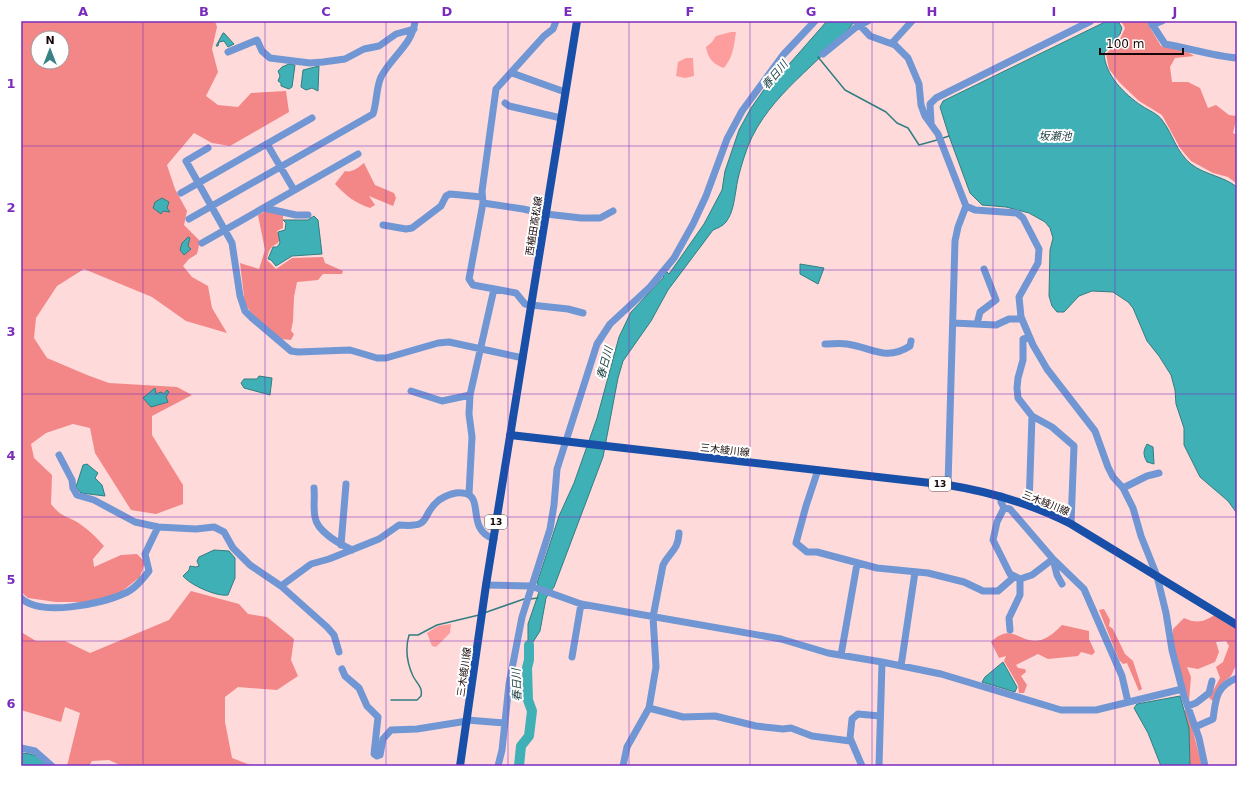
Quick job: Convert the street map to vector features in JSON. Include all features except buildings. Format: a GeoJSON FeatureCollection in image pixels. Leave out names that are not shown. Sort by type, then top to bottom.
{"type":"FeatureCollection","features":[{"type":"Feature","properties":{"kind":"main road","name":"西植田高松線"},"geometry":{"type":"LineString","coordinates":[[510,435],[577,21]]}},
{"type":"Feature","properties":{"kind":"main road","name":"三木綾川線"},"geometry":{"type":"LineString","coordinates":[[460,766],[486,585],[510,435],[948,485],[1001,496],[1050,514],[1071,524],[1237,624]]}},
{"type":"Feature","properties":{"kind":"street"},"geometry":{"type":"LineString","coordinates":[[189,219],[373,114],[381,78],[388,65],[412,35],[415,21]]}},
{"type":"Feature","properties":{"kind":"street"},"geometry":{"type":"LineString","coordinates":[[556,21],[553,29],[528,53],[512,73],[506,77],[496,89],[482,191],[483,200],[469,279],[473,285],[516,293],[525,304],[568,309],[583,313]]}},
{"type":"Feature","properties":{"kind":"street"},"geometry":{"type":"LineString","coordinates":[[498,766],[502,750],[504,723],[515,649],[532,586],[550,529],[554,506],[555,481],[592,359],[604,331],[650,287],[674,258],[706,196],[727,139],[739,115],[783,56],[815,21]]}},
{"type":"Feature","properties":{"kind":"street"},"geometry":{"type":"LineString","coordinates":[[823,54],[859,24],[868,21]]}},
{"type":"Feature","properties":{"kind":"street"},"geometry":{"type":"LineString","coordinates":[[892,43],[912,21]]}},
{"type":"Feature","properties":{"kind":"street"},"geometry":{"type":"LineString","coordinates":[[932,126],[929,113],[930,104],[936,98],[1091,21]]}},
{"type":"Feature","properties":{"kind":"street"},"geometry":{"type":"LineString","coordinates":[[1162,21],[1151,23],[1165,44],[1184,47],[1222,57],[1237,58]]}},
{"type":"Feature","properties":{"kind":"street"},"geometry":{"type":"LineString","coordinates":[[859,24],[870,36],[892,43],[903,51],[916,73],[919,84],[921,105],[925,116],[939,137],[966,206],[958,227],[955,241],[948,485]]}},
{"type":"Feature","properties":{"kind":"street"},"geometry":{"type":"LineString","coordinates":[[228,52],[257,40],[262,51],[270,58],[300,60],[310,63],[338,61],[364,49],[380,46],[396,34],[414,29]]}},
{"type":"Feature","properties":{"kind":"street"},"geometry":{"type":"LineString","coordinates":[[512,73],[565,92]]}},
{"type":"Feature","properties":{"kind":"street"},"geometry":{"type":"LineString","coordinates":[[505,103],[509,106],[561,118]]}},
{"type":"Feature","properties":{"kind":"street"},"geometry":{"type":"LineString","coordinates":[[181,193],[312,118]]}},
{"type":"Feature","properties":{"kind":"street"},"geometry":{"type":"LineString","coordinates":[[267,144],[294,190]]}},
{"type":"Feature","properties":{"kind":"street"},"geometry":{"type":"LineString","coordinates":[[208,148],[186,161],[232,243],[240,296],[246,311],[291,351],[350,350],[377,358],[386,358],[438,343],[457,342],[480,350],[523,358]]}},
{"type":"Feature","properties":{"kind":"street"},"geometry":{"type":"LineString","coordinates":[[202,243],[358,154]]}},
{"type":"Feature","properties":{"kind":"street"},"geometry":{"type":"LineString","coordinates":[[383,225],[406,229],[412,228],[434,213],[441,206],[446,196],[450,194],[546,214],[600,218],[613,211]]}},
{"type":"Feature","properties":{"kind":"street"},"geometry":{"type":"LineString","coordinates":[[966,206],[975,210],[1017,213],[1023,218],[1039,249],[1038,263],[1019,297],[1022,320],[1029,337],[1047,368],[1061,389],[1095,431],[1108,467],[1113,477],[1123,488],[1133,508],[1141,536],[1157,576],[1166,613],[1172,650],[1205,766]]}},
{"type":"Feature","properties":{"kind":"street"},"geometry":{"type":"LineString","coordinates":[[264,208],[296,216],[308,215]]}},
{"type":"Feature","properties":{"kind":"street"},"geometry":{"type":"LineString","coordinates":[[977,324],[980,312],[996,300],[984,268]]}},
{"type":"Feature","properties":{"kind":"street"},"geometry":{"type":"LineString","coordinates":[[494,289],[470,395],[469,414],[472,438],[469,494],[473,498],[476,508],[477,525],[486,536],[494,539]]}},
{"type":"Feature","properties":{"kind":"street"},"geometry":{"type":"LineString","coordinates":[[953,323],[996,325],[1009,319],[1022,320]]}},
{"type":"Feature","properties":{"kind":"street"},"geometry":{"type":"LineString","coordinates":[[1029,337],[1024,339],[1024,360],[1018,378],[1018,398],[1032,416],[1052,427],[1074,446],[1071,524]]}},
{"type":"Feature","properties":{"kind":"street"},"geometry":{"type":"LineString","coordinates":[[825,344],[848,344],[868,350],[896,353],[910,346],[911,341]]}},
{"type":"Feature","properties":{"kind":"street"},"geometry":{"type":"LineString","coordinates":[[411,391],[442,401],[470,395]]}},
{"type":"Feature","properties":{"kind":"street"},"geometry":{"type":"LineString","coordinates":[[1029,506],[1032,416]]}},
{"type":"Feature","properties":{"kind":"street"},"geometry":{"type":"LineString","coordinates":[[58,455],[72,480],[73,488],[77,495],[94,500],[135,522],[158,527],[196,529],[214,527],[224,532],[233,548],[250,565],[281,586],[327,627],[334,635],[339,652]]}},
{"type":"Feature","properties":{"kind":"street"},"geometry":{"type":"LineString","coordinates":[[818,470],[796,543],[808,552],[816,552],[857,564],[928,573],[964,582],[983,591],[998,591],[1017,578],[1032,575],[1053,560]]}},
{"type":"Feature","properties":{"kind":"street"},"geometry":{"type":"LineString","coordinates":[[1123,488],[1147,476],[1159,473]]}},
{"type":"Feature","properties":{"kind":"street"},"geometry":{"type":"LineString","coordinates":[[341,545],[346,484]]}},
{"type":"Feature","properties":{"kind":"street"},"geometry":{"type":"LineString","coordinates":[[314,488],[315,517],[318,525],[336,542],[352,550]]}},
{"type":"Feature","properties":{"kind":"street"},"geometry":{"type":"LineString","coordinates":[[281,586],[311,564],[329,559],[380,539],[399,525],[416,526],[421,524],[439,500],[449,494],[469,494]]}},
{"type":"Feature","properties":{"kind":"street"},"geometry":{"type":"LineString","coordinates":[[1001,496],[1001,502],[1004,508]]}},
{"type":"Feature","properties":{"kind":"street"},"geometry":{"type":"LineString","coordinates":[[1004,508],[1010,509],[1053,560],[1084,589],[1122,676],[1128,702]]}},
{"type":"Feature","properties":{"kind":"street"},"geometry":{"type":"LineString","coordinates":[[1004,508],[997,522],[993,540],[1006,567],[1017,578],[1020,595],[1010,618],[1010,630]]}},
{"type":"Feature","properties":{"kind":"street"},"geometry":{"type":"LineString","coordinates":[[21,598],[24,601],[36,604],[61,608],[84,606],[124,594],[142,580],[148,572],[145,554],[158,527]]}},
{"type":"Feature","properties":{"kind":"street"},"geometry":{"type":"LineString","coordinates":[[623,766],[627,747],[649,708],[656,667],[653,618],[663,565],[666,558],[678,545],[679,534]]}},
{"type":"Feature","properties":{"kind":"street"},"geometry":{"type":"LineString","coordinates":[[1053,560],[1057,575],[1062,584]]}},
{"type":"Feature","properties":{"kind":"street"},"geometry":{"type":"LineString","coordinates":[[841,655],[857,564]]}},
{"type":"Feature","properties":{"kind":"street"},"geometry":{"type":"LineString","coordinates":[[901,666],[915,572]]}},
{"type":"Feature","properties":{"kind":"street"},"geometry":{"type":"LineString","coordinates":[[486,585],[532,586],[581,604],[653,618],[781,639],[828,653],[941,674],[1060,710],[1096,710],[1182,689]]}},
{"type":"Feature","properties":{"kind":"street"},"geometry":{"type":"LineString","coordinates":[[572,657],[581,604]]}},
{"type":"Feature","properties":{"kind":"street"},"geometry":{"type":"LineString","coordinates":[[879,766],[882,662]]}},
{"type":"Feature","properties":{"kind":"street"},"geometry":{"type":"LineString","coordinates":[[342,668],[344,676],[359,688],[364,700],[378,717],[373,748],[374,754],[377,756],[380,755],[383,739],[391,730],[417,729],[467,721],[504,723]]}},
{"type":"Feature","properties":{"kind":"street"},"geometry":{"type":"LineString","coordinates":[[1195,727],[1213,719],[1214,701],[1220,690],[1225,685],[1237,678]]}},
{"type":"Feature","properties":{"kind":"street"},"geometry":{"type":"LineString","coordinates":[[1188,706],[1196,703],[1209,693],[1212,681]]}},
{"type":"Feature","properties":{"kind":"street"},"geometry":{"type":"LineString","coordinates":[[649,708],[683,717],[700,715],[715,716],[756,726],[783,729],[791,728],[812,736],[850,741]]}},
{"type":"Feature","properties":{"kind":"street"},"geometry":{"type":"LineString","coordinates":[[862,766],[850,741],[852,719],[858,714],[880,716]]}},
{"type":"Feature","properties":{"kind":"street"},"geometry":{"type":"LineString","coordinates":[[21,748],[35,751],[52,766]]}},
{"type":"Feature","properties":{"kind":"shaded area"},"geometry":{"type":"Polygon","coordinates":[[[21,21],[215,21],[217,27],[212,49],[218,72],[206,96],[218,105],[238,107],[251,93],[286,91],[289,112],[230,146],[212,143],[194,133],[167,165],[175,189],[187,211],[184,225],[200,241],[197,254],[189,259],[183,266],[192,277],[208,286],[212,308],[227,333],[186,321],[152,297],[84,269],[57,286],[36,318],[34,338],[47,358],[109,383],[177,387],[192,395],[152,416],[152,435],[183,485],[183,504],[156,514],[131,510],[95,453],[90,428],[73,424],[46,433],[31,444],[34,458],[52,475],[51,504],[54,508],[60,514],[85,527],[104,546],[93,559],[94,567],[121,555],[137,554],[145,562],[140,577],[121,592],[92,602],[56,602],[28,598],[21,592],[21,21]]]}},
{"type":"Feature","properties":{"kind":"shaded area"},"geometry":{"type":"Polygon","coordinates":[[[1121,21],[1146,21],[1161,46],[1186,51],[1194,56],[1175,58],[1170,67],[1172,82],[1188,82],[1200,88],[1208,108],[1216,105],[1229,115],[1237,116],[1233,133],[1237,135],[1237,184],[1228,177],[1213,173],[1191,161],[1180,148],[1162,115],[1139,101],[1119,82],[1109,69],[1106,54],[1120,39],[1125,28],[1121,21]]]}},
{"type":"Feature","properties":{"kind":"shaded area"},"geometry":{"type":"Polygon","coordinates":[[[736,32],[734,47],[724,68],[717,65],[712,60],[708,55],[706,47],[716,36],[736,32]]]}},
{"type":"Feature","properties":{"kind":"shaded area"},"geometry":{"type":"Polygon","coordinates":[[[686,58],[693,58],[694,76],[685,78],[676,76],[678,62],[686,58]]]}},
{"type":"Feature","properties":{"kind":"shaded area"},"geometry":{"type":"Polygon","coordinates":[[[364,163],[375,185],[394,193],[396,198],[393,206],[369,196],[375,205],[370,208],[351,199],[335,184],[345,171],[358,168],[364,163]]]}},
{"type":"Feature","properties":{"kind":"shaded area"},"geometry":{"type":"Polygon","coordinates":[[[266,211],[283,215],[283,228],[277,231],[280,238],[278,243],[270,250],[267,260],[276,269],[292,258],[323,257],[325,263],[343,271],[342,274],[323,274],[318,280],[297,282],[291,331],[294,334],[291,340],[280,339],[255,317],[245,305],[240,263],[259,269],[265,250],[258,215],[266,211]]]}},
{"type":"Feature","properties":{"kind":"shaded area"},"geometry":{"type":"Polygon","coordinates":[[[191,591],[239,604],[248,614],[267,617],[294,639],[291,660],[298,676],[277,690],[238,687],[225,697],[225,722],[232,758],[253,766],[122,766],[109,760],[92,761],[89,766],[67,766],[80,713],[65,707],[61,722],[21,710],[21,632],[36,641],[65,641],[90,653],[169,620],[191,591]]]}},
{"type":"Feature","properties":{"kind":"shaded area"},"geometry":{"type":"Polygon","coordinates":[[[1104,609],[1110,620],[1109,626],[1113,629],[1125,654],[1133,661],[1142,689],[1139,691],[1127,663],[1123,664],[1119,660],[1099,610],[1104,609]]]}},
{"type":"Feature","properties":{"kind":"shaded area"},"geometry":{"type":"Polygon","coordinates":[[[1216,614],[1237,628],[1237,663],[1231,676],[1222,683],[1213,701],[1209,698],[1220,678],[1216,667],[1223,662],[1229,646],[1226,641],[1216,642],[1219,652],[1215,662],[1198,669],[1187,667],[1191,677],[1189,701],[1173,647],[1173,629],[1184,618],[1193,621],[1200,621],[1208,619],[1216,614]]]}},
{"type":"Feature","properties":{"kind":"shaded area"},"geometry":{"type":"Polygon","coordinates":[[[451,624],[450,633],[436,647],[432,646],[427,633],[438,626],[451,624]]]}},
{"type":"Feature","properties":{"kind":"shaded area"},"geometry":{"type":"Polygon","coordinates":[[[1062,625],[1089,631],[1089,639],[1095,652],[1092,655],[1081,652],[1078,656],[1048,659],[1038,654],[1016,665],[1018,668],[1025,669],[1026,672],[1021,676],[1027,685],[1024,693],[1019,693],[1018,685],[1004,661],[1006,656],[999,658],[991,642],[999,636],[1011,633],[1033,641],[1041,640],[1050,636],[1062,625]]]}},
{"type":"Feature","properties":{"kind":"shaded area"},"geometry":{"type":"Polygon","coordinates":[[[1182,709],[1188,712],[1202,766],[1188,766],[1182,709]]]}},
{"type":"Feature","properties":{"kind":"water"},"geometry":{"type":"Polygon","coordinates":[[[827,21],[855,21],[841,37],[782,95],[757,127],[748,146],[739,173],[733,207],[726,222],[719,228],[713,230],[668,290],[651,321],[623,361],[618,378],[603,457],[554,587],[546,598],[540,631],[533,642],[528,659],[528,624],[539,592],[537,583],[559,516],[574,483],[597,418],[619,337],[631,312],[667,272],[669,274],[704,224],[722,190],[725,171],[739,130],[751,108],[780,67],[784,70],[827,21]]]}},
{"type":"Feature","properties":{"kind":"water","name":"坂瀬池"},"geometry":{"type":"Polygon","coordinates":[[[1107,21],[1118,21],[1122,28],[1120,34],[1104,53],[1108,69],[1122,90],[1160,118],[1166,125],[1182,154],[1191,164],[1202,171],[1232,183],[1237,187],[1237,531],[1236,512],[1228,501],[1200,477],[1184,445],[1184,428],[1176,404],[1175,390],[1171,375],[1147,341],[1133,308],[1128,302],[1113,292],[1092,291],[1079,296],[1064,312],[1057,312],[1052,306],[1049,296],[1050,250],[1053,238],[1050,228],[1045,222],[1029,213],[1006,207],[982,205],[970,193],[940,107],[943,101],[1107,21]]]}},
{"type":"Feature","properties":{"kind":"water"},"geometry":{"type":"Polygon","coordinates":[[[223,33],[234,44],[228,47],[224,41],[219,42],[218,46],[216,46],[223,33]]]}},
{"type":"Feature","properties":{"kind":"water"},"geometry":{"type":"Polygon","coordinates":[[[289,64],[295,65],[292,87],[289,89],[281,86],[281,83],[278,81],[280,76],[278,71],[282,67],[289,64]]]}},
{"type":"Feature","properties":{"kind":"water"},"geometry":{"type":"Polygon","coordinates":[[[319,66],[318,91],[312,88],[306,90],[301,87],[303,70],[319,66]]]}},
{"type":"Feature","properties":{"kind":"water"},"geometry":{"type":"Polygon","coordinates":[[[162,198],[169,202],[167,208],[170,212],[163,211],[161,214],[153,208],[155,202],[162,198]]]}},
{"type":"Feature","properties":{"kind":"water"},"geometry":{"type":"Polygon","coordinates":[[[314,216],[318,220],[322,254],[292,256],[276,266],[271,260],[268,259],[273,247],[277,247],[280,243],[278,232],[285,230],[286,223],[283,220],[308,220],[314,216]]]}},
{"type":"Feature","properties":{"kind":"water"},"geometry":{"type":"Polygon","coordinates":[[[188,237],[190,238],[188,246],[191,249],[184,255],[180,250],[182,243],[188,237]]]}},
{"type":"Feature","properties":{"kind":"water"},"geometry":{"type":"Polygon","coordinates":[[[800,264],[824,268],[818,284],[800,274],[800,264]]]}},
{"type":"Feature","properties":{"kind":"water"},"geometry":{"type":"Polygon","coordinates":[[[259,376],[272,378],[270,395],[244,388],[241,383],[244,379],[257,379],[259,376]]]}},
{"type":"Feature","properties":{"kind":"water"},"geometry":{"type":"Polygon","coordinates":[[[155,388],[156,394],[161,392],[164,394],[167,390],[169,392],[166,397],[168,402],[151,407],[143,398],[155,388]]]}},
{"type":"Feature","properties":{"kind":"water"},"geometry":{"type":"Polygon","coordinates":[[[1147,444],[1153,447],[1154,464],[1147,462],[1145,457],[1144,451],[1147,444]]]}},
{"type":"Feature","properties":{"kind":"water"},"geometry":{"type":"Polygon","coordinates":[[[87,464],[98,473],[95,478],[102,485],[105,496],[81,493],[76,487],[83,465],[87,464]]]}},
{"type":"Feature","properties":{"kind":"water"},"geometry":{"type":"Polygon","coordinates":[[[214,550],[229,551],[235,558],[235,578],[228,595],[217,594],[204,590],[191,583],[183,576],[189,570],[190,566],[199,566],[197,561],[199,557],[214,550]]]}},
{"type":"Feature","properties":{"kind":"water"},"geometry":{"type":"Polygon","coordinates":[[[1003,662],[1017,687],[1015,692],[982,682],[985,677],[1003,662]]]}},
{"type":"Feature","properties":{"kind":"water"},"geometry":{"type":"Polygon","coordinates":[[[1180,696],[1189,728],[1190,766],[1161,766],[1148,733],[1134,708],[1137,704],[1180,696]]]}},
{"type":"Feature","properties":{"kind":"water"},"geometry":{"type":"Polygon","coordinates":[[[21,753],[39,757],[46,766],[21,766],[21,753]]]}},
{"type":"Feature","properties":{"kind":"waterway"},"geometry":{"type":"LineString","coordinates":[[818,57],[845,90],[886,112],[897,123],[908,128],[919,145],[937,140]]}},
{"type":"Feature","properties":{"kind":"waterway"},"geometry":{"type":"LineString","coordinates":[[943,138],[949,136]]}},
{"type":"Feature","properties":{"kind":"waterway"},"geometry":{"type":"LineString","coordinates":[[530,599],[538,598]]}},
{"type":"Feature","properties":{"kind":"waterway"},"geometry":{"type":"LineString","coordinates":[[484,613],[524,599]]}},
{"type":"Feature","properties":{"kind":"waterway"},"geometry":{"type":"LineString","coordinates":[[391,700],[417,700],[421,696],[420,688],[413,676],[408,661],[407,645],[409,635],[418,635],[437,625],[479,615]]}},
{"type":"Feature","properties":{"kind":"waterway","name":"春日川"},"geometry":{"type":"LineString","coordinates":[[519,766],[521,746],[529,736],[532,711],[528,700],[527,668],[529,660],[529,645]]}}]}
